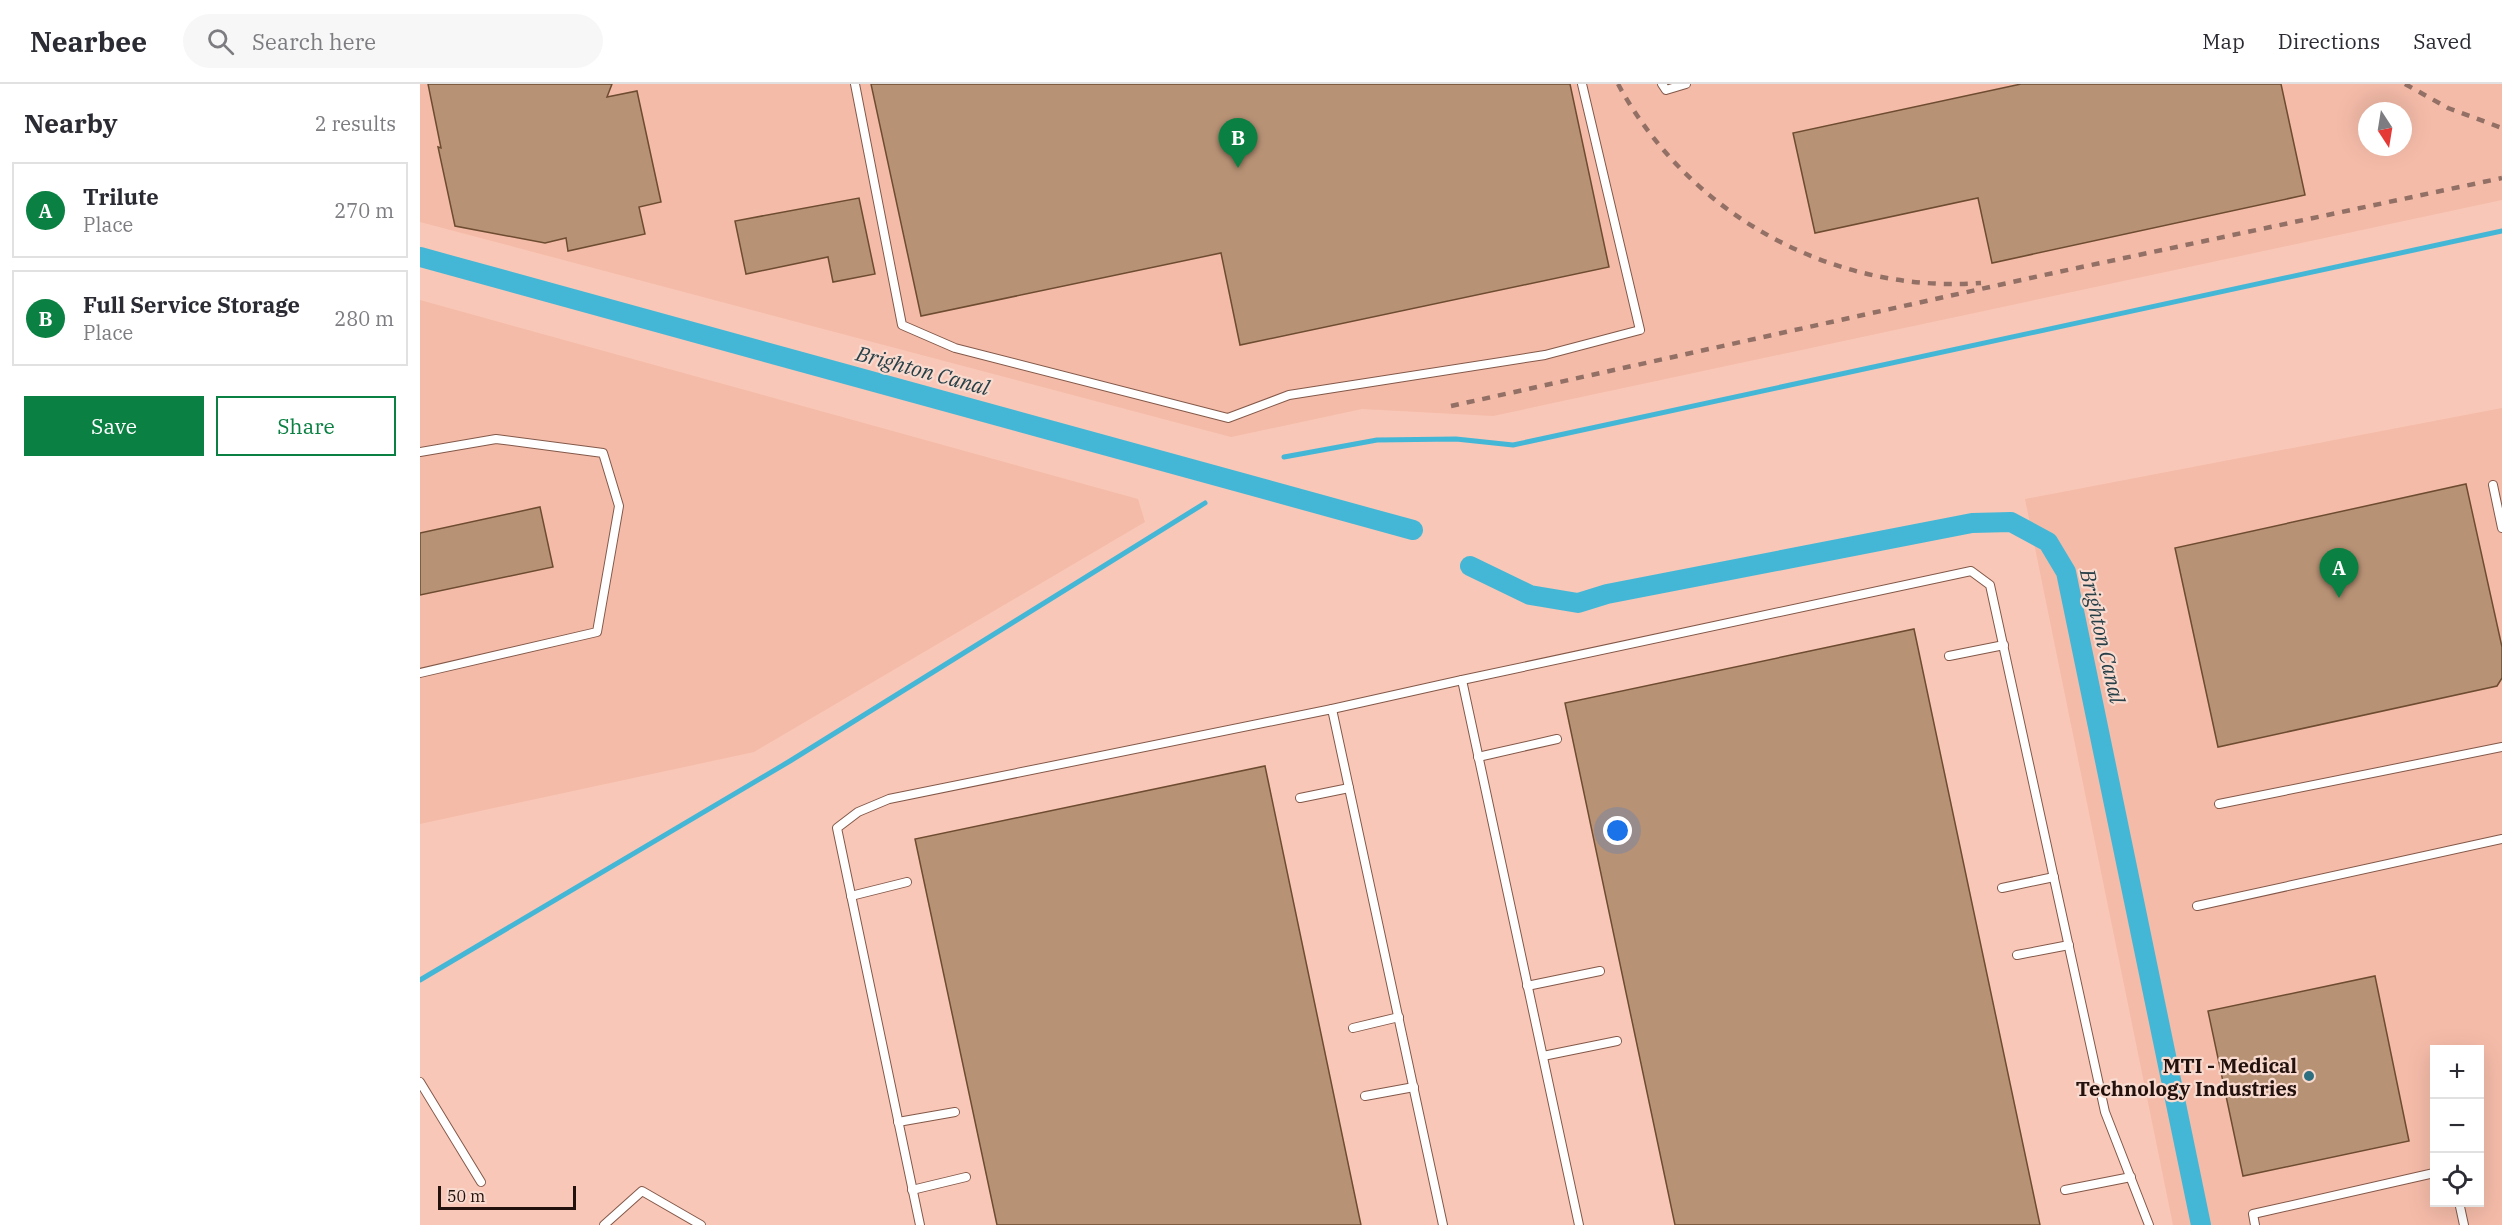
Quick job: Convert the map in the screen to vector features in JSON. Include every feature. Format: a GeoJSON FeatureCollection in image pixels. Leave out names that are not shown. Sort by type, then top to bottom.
{"type":"FeatureCollection","features":[{"type":"Feature","properties":{"kind":"lane"},"geometry":{"type":"LineString","coordinates":[[855,84],[902,325],[955,348],[1228,418],[1289,395],[1545,355],[1640,330],[1582,84]]}},
{"type":"Feature","properties":{"kind":"lane"},"geometry":{"type":"LineString","coordinates":[[1662,84],[1666,90],[1686,84]]}},
{"type":"Feature","properties":{"kind":"lane"},"geometry":{"type":"LineString","coordinates":[[420,452],[496,439],[603,453],[619,506],[597,632],[420,673]]}},
{"type":"Feature","properties":{"kind":"lane"},"geometry":{"type":"LineString","coordinates":[[2493,486],[2502,528]]}},
{"type":"Feature","properties":{"kind":"lane"},"geometry":{"type":"LineString","coordinates":[[920,1225],[837,828],[858,813],[889,798],[1332,709],[1971,571],[1990,585],[2105,1112],[2149,1225]]}},
{"type":"Feature","properties":{"kind":"lane"},"geometry":{"type":"LineString","coordinates":[[1949,656],[2004,645]]}},
{"type":"Feature","properties":{"kind":"lane"},"geometry":{"type":"LineString","coordinates":[[1462,680],[1579,1225]]}},
{"type":"Feature","properties":{"kind":"lane"},"geometry":{"type":"LineString","coordinates":[[1332,709],[1443,1225]]}},
{"type":"Feature","properties":{"kind":"lane"},"geometry":{"type":"LineString","coordinates":[[1478,757],[1557,739]]}},
{"type":"Feature","properties":{"kind":"lane"},"geometry":{"type":"LineString","coordinates":[[2219,804],[2502,747]]}},
{"type":"Feature","properties":{"kind":"lane"},"geometry":{"type":"LineString","coordinates":[[1300,798],[1349,788]]}},
{"type":"Feature","properties":{"kind":"lane"},"geometry":{"type":"LineString","coordinates":[[2197,906],[2502,839]]}},
{"type":"Feature","properties":{"kind":"lane"},"geometry":{"type":"LineString","coordinates":[[2002,888],[2054,877]]}},
{"type":"Feature","properties":{"kind":"lane"},"geometry":{"type":"LineString","coordinates":[[851,896],[907,882]]}},
{"type":"Feature","properties":{"kind":"lane"},"geometry":{"type":"LineString","coordinates":[[2017,955],[2069,945]]}},
{"type":"Feature","properties":{"kind":"lane"},"geometry":{"type":"LineString","coordinates":[[1527,986],[1600,971]]}},
{"type":"Feature","properties":{"kind":"lane"},"geometry":{"type":"LineString","coordinates":[[1353,1028],[1399,1017]]}},
{"type":"Feature","properties":{"kind":"lane"},"geometry":{"type":"LineString","coordinates":[[1543,1056],[1617,1041]]}},
{"type":"Feature","properties":{"kind":"lane"},"geometry":{"type":"LineString","coordinates":[[420,1082],[481,1182]]}},
{"type":"Feature","properties":{"kind":"lane"},"geometry":{"type":"LineString","coordinates":[[1365,1096],[1414,1087]]}},
{"type":"Feature","properties":{"kind":"lane"},"geometry":{"type":"LineString","coordinates":[[898,1122],[955,1112]]}},
{"type":"Feature","properties":{"kind":"lane"},"geometry":{"type":"LineString","coordinates":[[2255,1225],[2253,1214],[2430,1174]]}},
{"type":"Feature","properties":{"kind":"lane"},"geometry":{"type":"LineString","coordinates":[[912,1190],[966,1177]]}},
{"type":"Feature","properties":{"kind":"lane"},"geometry":{"type":"LineString","coordinates":[[2065,1190],[2130,1177]]}},
{"type":"Feature","properties":{"kind":"lane"},"geometry":{"type":"LineString","coordinates":[[604,1225],[642,1191],[701,1225]]}},
{"type":"Feature","properties":{"kind":"lane"},"geometry":{"type":"LineString","coordinates":[[2460,1207],[2464,1225]]}},
{"type":"Feature","properties":{"kind":"shaded area"},"geometry":{"type":"Polygon","coordinates":[[[420,84],[2502,84],[2502,200],[1493,416],[1362,409],[1231,437],[420,222],[420,84]]]}},
{"type":"Feature","properties":{"kind":"shaded area"},"geometry":{"type":"Polygon","coordinates":[[[420,300],[1138,499],[1145,522],[754,752],[420,824],[420,300]]]}},
{"type":"Feature","properties":{"kind":"shaded area"},"geometry":{"type":"Polygon","coordinates":[[[2502,408],[2502,1225],[2173,1225],[2025,499],[2502,408]]]}},
{"type":"Feature","properties":{"kind":"building"},"geometry":{"type":"Polygon","coordinates":[[[428,84],[612,84],[607,97],[637,91],[661,202],[639,207],[645,234],[568,251],[566,238],[545,243],[455,226],[438,147],[441,148],[428,84]]]}},
{"type":"Feature","properties":{"kind":"building"},"geometry":{"type":"Polygon","coordinates":[[[871,84],[1570,84],[1609,267],[1240,345],[1221,253],[921,316],[871,84]]]}},
{"type":"Feature","properties":{"kind":"building"},"geometry":{"type":"Polygon","coordinates":[[[2021,84],[2281,84],[2305,195],[1992,263],[1978,198],[1815,233],[1793,133],[2021,84]]]}},
{"type":"Feature","properties":{"kind":"building"},"geometry":{"type":"Polygon","coordinates":[[[859,198],[875,274],[833,282],[828,257],[746,274],[735,221],[859,198]]]}},
{"type":"Feature","properties":{"kind":"building"},"geometry":{"type":"Polygon","coordinates":[[[2466,484],[2502,647],[2502,678],[2497,686],[2218,747],[2175,548],[2466,484]]]}},
{"type":"Feature","properties":{"kind":"building"},"geometry":{"type":"Polygon","coordinates":[[[540,507],[553,567],[420,595],[420,533],[540,507]]]}},
{"type":"Feature","properties":{"kind":"building"},"geometry":{"type":"Polygon","coordinates":[[[1914,629],[2040,1225],[1675,1225],[1565,703],[1914,629]]]}},
{"type":"Feature","properties":{"kind":"building"},"geometry":{"type":"Polygon","coordinates":[[[1265,766],[1361,1225],[997,1225],[915,839],[1265,766]]]}},
{"type":"Feature","properties":{"kind":"building","name":"MTI - Medical Technology Industries"},"geometry":{"type":"Polygon","coordinates":[[[2375,976],[2409,1141],[2243,1176],[2208,1011],[2375,976]]]}},
{"type":"Feature","properties":{"kind":"waterway"},"geometry":{"type":"LineString","coordinates":[[1284,457],[1377,440],[1456,439],[1513,445],[2502,231]]}},
{"type":"Feature","properties":{"kind":"waterway","name":"Brighton Canal"},"geometry":{"type":"LineString","coordinates":[[420,257],[1413,530]]}},
{"type":"Feature","properties":{"kind":"waterway"},"geometry":{"type":"LineString","coordinates":[[420,980],[790,761],[1205,503]]}},
{"type":"Feature","properties":{"kind":"waterway","name":"Brighton Canal"},"geometry":{"type":"LineString","coordinates":[[1470,566],[1530,595],[1578,603],[1607,594],[1972,523],[2011,522],[2048,542],[2066,572],[2201,1225]]}},
{"type":"Feature","properties":{"kind":"railway"},"geometry":{"type":"LineString","coordinates":[[1618,84],[1648,131],[1684,172],[1725,207],[1771,237],[1820,259],[1872,275],[1926,283],[1981,283]]}},
{"type":"Feature","properties":{"kind":"railway"},"geometry":{"type":"LineString","coordinates":[[2405,84],[2448,108],[2502,128]]}},
{"type":"Feature","properties":{"kind":"railway"},"geometry":{"type":"LineString","coordinates":[[1451,406],[2044,275],[2502,178]]}},
{"type":"Feature","properties":{"kind":"place","name":"Full Service Storage"},"geometry":{"type":"Point","coordinates":[1238,168]}},
{"type":"Feature","properties":{"kind":"place","name":"Trilute"},"geometry":{"type":"Point","coordinates":[2339,598]}},
{"type":"Feature","properties":{"kind":"place","name":"MTI - Medical Technology Industries"},"geometry":{"type":"Point","coordinates":[2309,1076]}}]}
